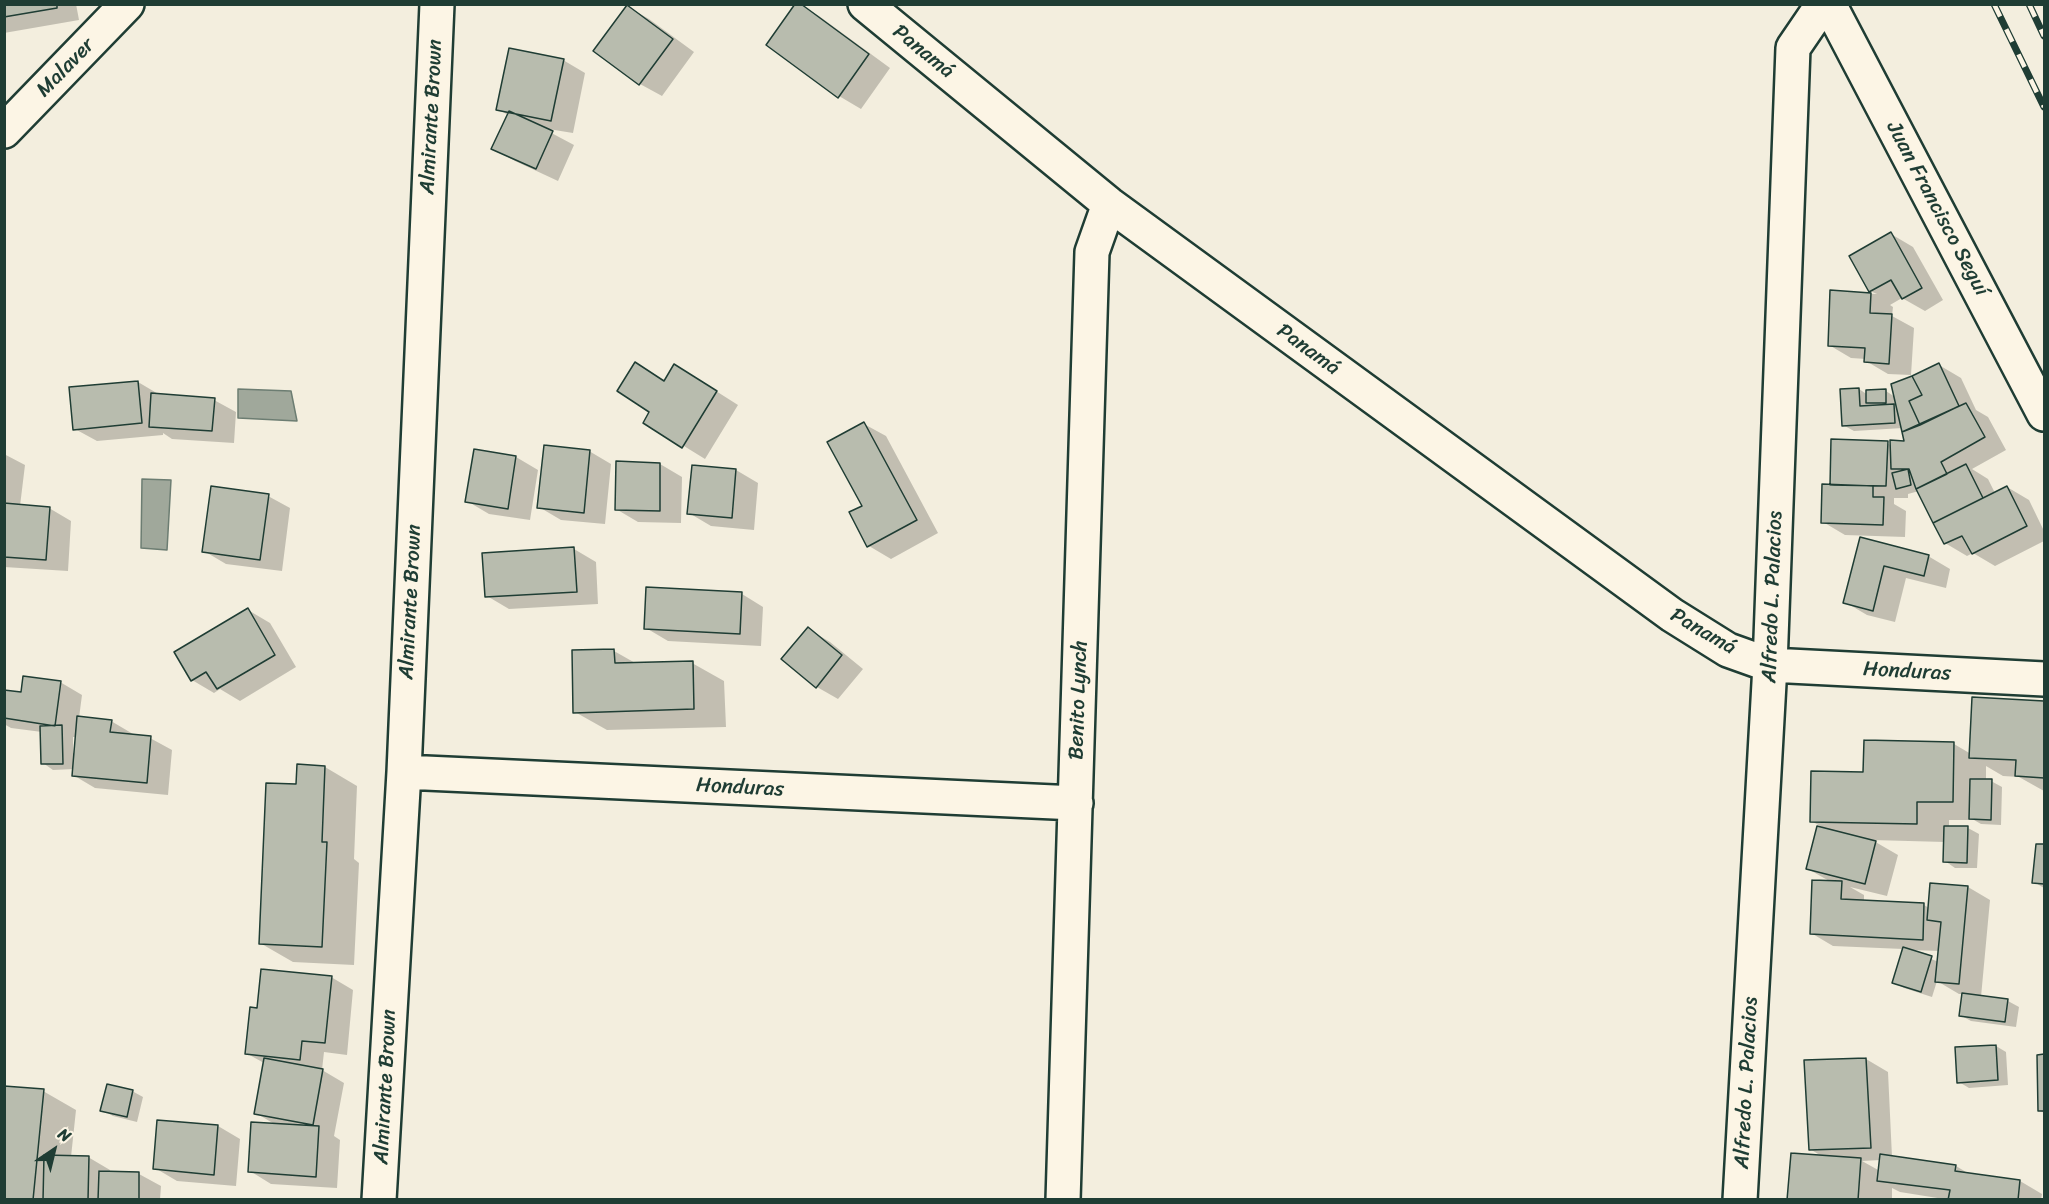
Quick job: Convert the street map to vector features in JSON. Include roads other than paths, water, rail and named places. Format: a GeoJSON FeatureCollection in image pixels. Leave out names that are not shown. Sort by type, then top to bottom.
{"type":"FeatureCollection","features":[{"type":"Feature","properties":{"kind":"street","name":"Malaver"},"geometry":{"type":"LineString","coordinates":[[4,130],[127,4]]}},
{"type":"Feature","properties":{"kind":"street","name":"Almirante Brown"},"geometry":{"type":"LineString","coordinates":[[379,1200],[404,772],[437,4]]}},
{"type":"Feature","properties":{"kind":"street","name":"Panamá"},"geometry":{"type":"LineString","coordinates":[[864,4],[1109,204],[1671,615],[1728,650],[1770,665]]}},
{"type":"Feature","properties":{"kind":"street","name":"Alfredo L. Palacios"},"geometry":{"type":"LineString","coordinates":[[1740,1200],[1770,665],[1793,48],[1823,4]]}},
{"type":"Feature","properties":{"kind":"street","name":"Juan Francisco Seguí"},"geometry":{"type":"LineString","coordinates":[[1829,4],[2044,414]]}},
{"type":"Feature","properties":{"kind":"street","name":"Benito Lynch"},"geometry":{"type":"LineString","coordinates":[[1063,1200],[1092,252],[1109,204]]}},
{"type":"Feature","properties":{"kind":"street","name":"Honduras"},"geometry":{"type":"LineString","coordinates":[[1770,665],[2044,679]]}},
{"type":"Feature","properties":{"kind":"street","name":"Honduras"},"geometry":{"type":"LineString","coordinates":[[404,772],[1076,803]]}},
{"type":"Feature","properties":{"kind":"railway"},"geometry":{"type":"LineString","coordinates":[[1994,4],[2044,107]]}},
{"type":"Feature","properties":{"kind":"railway"},"geometry":{"type":"LineString","coordinates":[[2029,4],[2044,36]]}}]}
